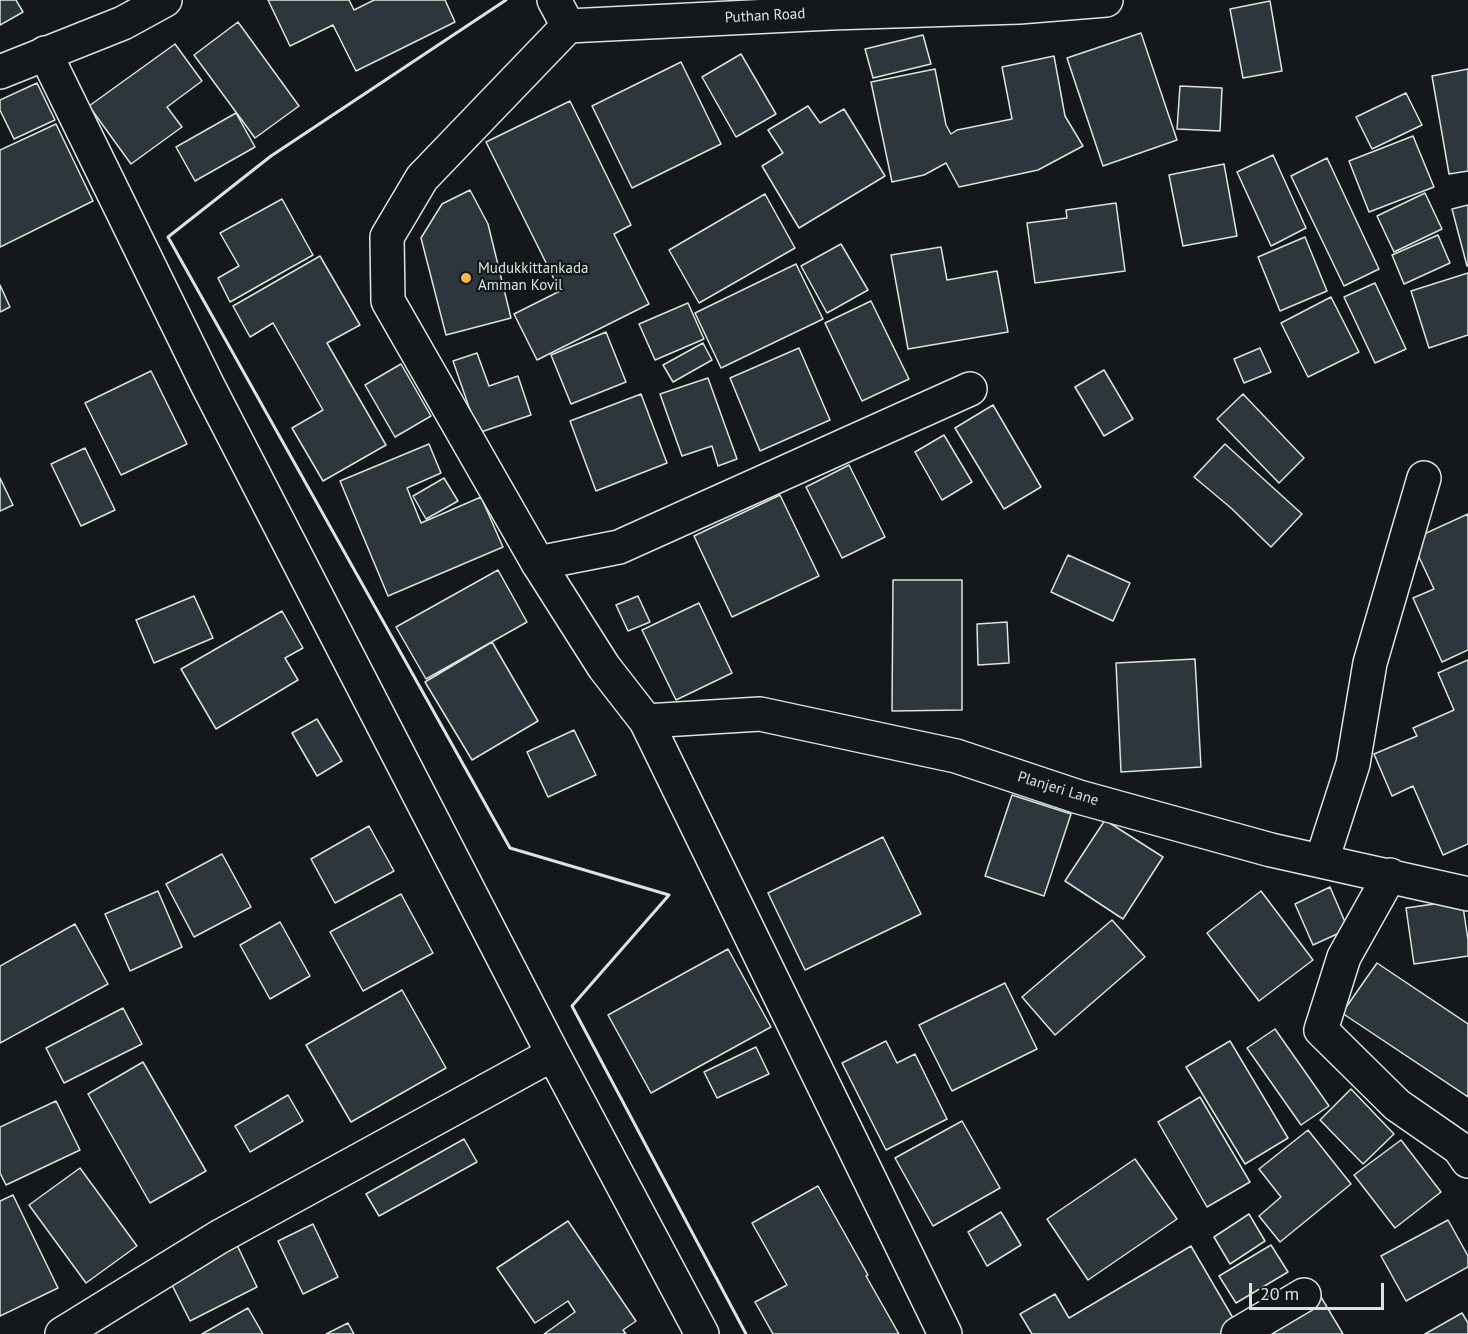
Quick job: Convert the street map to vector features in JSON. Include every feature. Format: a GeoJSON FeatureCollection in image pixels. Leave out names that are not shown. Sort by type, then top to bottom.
{"type":"FeatureCollection","features":[{"type":"Feature","properties":{"kind":"street"},"geometry":{"type":"LineString","coordinates":[[0,72],[123,23],[165,0]]}},
{"type":"Feature","properties":{"kind":"street","name":"Puthan Road"},"geometry":{"type":"LineString","coordinates":[[561,13],[831,13],[1106,0]]}},
{"type":"Feature","properties":{"kind":"street"},"geometry":{"type":"LineString","coordinates":[[561,13],[422,178],[387,237],[388,301],[538,563],[604,667],[646,720],[945,1334]]}},
{"type":"Feature","properties":{"kind":"street"},"geometry":{"type":"LineString","coordinates":[[45,53],[207,384],[553,1054],[702,1334]]}},
{"type":"Feature","properties":{"kind":"street"},"geometry":{"type":"LineString","coordinates":[[538,563],[619,547],[970,390]]}},
{"type":"Feature","properties":{"kind":"street"},"geometry":{"type":"LineString","coordinates":[[1322,860],[1353,764],[1370,663],[1424,478]]}},
{"type":"Feature","properties":{"kind":"street","name":"Planjeri Lane"},"geometry":{"type":"LineString","coordinates":[[646,720],[760,714],[956,756],[1079,797],[1271,850],[1468,894]]}},
{"type":"Feature","properties":{"kind":"street"},"geometry":{"type":"LineString","coordinates":[[1390,875],[1344,957],[1321,1030],[1397,1105],[1458,1148],[1468,1161]]}},
{"type":"Feature","properties":{"kind":"street"},"geometry":{"type":"LineString","coordinates":[[62,1334],[219,1237],[553,1054]]}},
{"type":"Feature","properties":{"kind":"street"},"geometry":{"type":"LineString","coordinates":[[1238,1334],[1304,1295]]}},
{"type":"Feature","properties":{"kind":"building"},"geometry":{"type":"Polygon","coordinates":[[[0,0],[16,0],[23,12],[0,25],[0,0]]]}},
{"type":"Feature","properties":{"kind":"building"},"geometry":{"type":"Polygon","coordinates":[[[268,0],[349,0],[354,10],[374,0],[445,0],[455,22],[356,71],[333,25],[290,46],[268,0]]]}},
{"type":"Feature","properties":{"kind":"building"},"geometry":{"type":"Polygon","coordinates":[[[1270,1],[1282,71],[1243,78],[1230,9],[1270,1]]]}},
{"type":"Feature","properties":{"kind":"building"},"geometry":{"type":"Polygon","coordinates":[[[238,22],[299,106],[255,138],[194,55],[238,22]]]}},
{"type":"Feature","properties":{"kind":"building"},"geometry":{"type":"Polygon","coordinates":[[[1141,33],[1177,140],[1103,166],[1067,58],[1141,33]]]}},
{"type":"Feature","properties":{"kind":"building"},"geometry":{"type":"Polygon","coordinates":[[[923,35],[931,64],[873,78],[865,49],[923,35]]]}},
{"type":"Feature","properties":{"kind":"building"},"geometry":{"type":"Polygon","coordinates":[[[175,44],[202,81],[167,107],[182,127],[131,164],[89,106],[175,44]]]}},
{"type":"Feature","properties":{"kind":"building"},"geometry":{"type":"Polygon","coordinates":[[[741,54],[776,114],[736,137],[702,77],[741,54]]]}},
{"type":"Feature","properties":{"kind":"building"},"geometry":{"type":"Polygon","coordinates":[[[1054,56],[1065,116],[1083,146],[1038,170],[959,187],[946,163],[924,175],[892,182],[871,82],[935,69],[946,125],[951,134],[957,130],[1012,119],[1002,67],[1054,56]]]}},
{"type":"Feature","properties":{"kind":"building"},"geometry":{"type":"Polygon","coordinates":[[[681,62],[721,144],[632,188],[592,106],[681,62]]]}},
{"type":"Feature","properties":{"kind":"building"},"geometry":{"type":"Polygon","coordinates":[[[1468,69],[1468,171],[1449,174],[1432,76],[1468,69]]]}},
{"type":"Feature","properties":{"kind":"building"},"geometry":{"type":"Polygon","coordinates":[[[37,83],[55,120],[14,139],[0,110],[0,100],[37,83]]]}},
{"type":"Feature","properties":{"kind":"building"},"geometry":{"type":"Polygon","coordinates":[[[1180,86],[1222,88],[1220,131],[1177,129],[1180,86]]]}},
{"type":"Feature","properties":{"kind":"building"},"geometry":{"type":"Polygon","coordinates":[[[1406,93],[1422,125],[1372,149],[1356,117],[1406,93]]]}},
{"type":"Feature","properties":{"kind":"building"},"geometry":{"type":"Polygon","coordinates":[[[570,101],[631,225],[614,234],[649,304],[537,360],[514,314],[560,291],[486,142],[570,101]]]}},
{"type":"Feature","properties":{"kind":"building"},"geometry":{"type":"Polygon","coordinates":[[[808,106],[820,123],[844,109],[885,176],[799,228],[762,166],[783,153],[768,130],[808,106]]]}},
{"type":"Feature","properties":{"kind":"building"},"geometry":{"type":"Polygon","coordinates":[[[236,113],[255,147],[195,181],[176,147],[236,113]]]}},
{"type":"Feature","properties":{"kind":"building"},"geometry":{"type":"Polygon","coordinates":[[[56,124],[93,201],[0,247],[0,150],[56,124]]]}},
{"type":"Feature","properties":{"kind":"building"},"geometry":{"type":"Polygon","coordinates":[[[1413,136],[1434,187],[1369,212],[1349,161],[1413,136]]]}},
{"type":"Feature","properties":{"kind":"building"},"geometry":{"type":"Polygon","coordinates":[[[1273,155],[1306,228],[1271,246],[1237,172],[1273,155]]]}},
{"type":"Feature","properties":{"kind":"building"},"geometry":{"type":"Polygon","coordinates":[[[1327,158],[1379,269],[1344,286],[1291,176],[1327,158]]]}},
{"type":"Feature","properties":{"kind":"building"},"geometry":{"type":"Polygon","coordinates":[[[1224,164],[1237,236],[1183,246],[1169,175],[1224,164]]]}},
{"type":"Feature","properties":{"kind":"building","name":"Mudukkittankada Amman Kovil"},"geometry":{"type":"Polygon","coordinates":[[[470,190],[488,224],[511,318],[446,335],[421,238],[442,204],[470,190]]]}},
{"type":"Feature","properties":{"kind":"building"},"geometry":{"type":"Polygon","coordinates":[[[1425,193],[1442,229],[1394,252],[1377,216],[1425,193]]]}},
{"type":"Feature","properties":{"kind":"building"},"geometry":{"type":"Polygon","coordinates":[[[765,194],[795,248],[699,303],[669,250],[765,194]]]}},
{"type":"Feature","properties":{"kind":"building"},"geometry":{"type":"Polygon","coordinates":[[[282,199],[313,255],[230,302],[218,278],[239,266],[220,233],[282,199]]]}},
{"type":"Feature","properties":{"kind":"building"},"geometry":{"type":"Polygon","coordinates":[[[1116,203],[1125,271],[1035,283],[1027,223],[1067,218],[1066,210],[1116,203]]]}},
{"type":"Feature","properties":{"kind":"building"},"geometry":{"type":"Polygon","coordinates":[[[1468,205],[1468,266],[1467,266],[1452,209],[1468,205]]]}},
{"type":"Feature","properties":{"kind":"building"},"geometry":{"type":"Polygon","coordinates":[[[1438,235],[1450,263],[1404,284],[1392,255],[1438,235]]]}},
{"type":"Feature","properties":{"kind":"building"},"geometry":{"type":"Polygon","coordinates":[[[1305,237],[1327,291],[1280,311],[1258,257],[1305,237]]]}},
{"type":"Feature","properties":{"kind":"building"},"geometry":{"type":"Polygon","coordinates":[[[841,244],[868,290],[827,313],[801,266],[841,244]]]}},
{"type":"Feature","properties":{"kind":"building"},"geometry":{"type":"Polygon","coordinates":[[[941,247],[947,280],[997,271],[1008,332],[908,349],[891,255],[941,247]]]}},
{"type":"Feature","properties":{"kind":"building"},"geometry":{"type":"Polygon","coordinates":[[[320,256],[360,325],[327,343],[386,445],[323,481],[292,428],[323,410],[273,323],[250,337],[233,306],[320,256]]]}},
{"type":"Feature","properties":{"kind":"building"},"geometry":{"type":"Polygon","coordinates":[[[796,264],[823,319],[721,368],[695,313],[796,264]]]}},
{"type":"Feature","properties":{"kind":"building"},"geometry":{"type":"Polygon","coordinates":[[[1468,273],[1468,335],[1429,348],[1411,291],[1468,273]]]}},
{"type":"Feature","properties":{"kind":"building"},"geometry":{"type":"Polygon","coordinates":[[[1375,283],[1406,349],[1375,363],[1344,297],[1375,283]]]}},
{"type":"Feature","properties":{"kind":"building"},"geometry":{"type":"Polygon","coordinates":[[[0,285],[10,307],[0,312],[0,285]]]}},
{"type":"Feature","properties":{"kind":"building"},"geometry":{"type":"Polygon","coordinates":[[[1331,297],[1359,352],[1308,377],[1281,323],[1331,297]]]}},
{"type":"Feature","properties":{"kind":"building"},"geometry":{"type":"Polygon","coordinates":[[[871,301],[909,379],[862,401],[825,323],[871,301]]]}},
{"type":"Feature","properties":{"kind":"building"},"geometry":{"type":"Polygon","coordinates":[[[688,303],[704,339],[655,360],[639,324],[688,303]]]}},
{"type":"Feature","properties":{"kind":"building"},"geometry":{"type":"Polygon","coordinates":[[[606,332],[626,382],[571,404],[551,355],[606,332]]]}},
{"type":"Feature","properties":{"kind":"building"},"geometry":{"type":"Polygon","coordinates":[[[703,343],[712,360],[673,382],[663,365],[703,343]]]}},
{"type":"Feature","properties":{"kind":"building"},"geometry":{"type":"Polygon","coordinates":[[[799,348],[830,420],[760,451],[730,378],[799,348]]]}},
{"type":"Feature","properties":{"kind":"building"},"geometry":{"type":"Polygon","coordinates":[[[1260,348],[1271,372],[1244,383],[1234,359],[1260,348]]]}},
{"type":"Feature","properties":{"kind":"building"},"geometry":{"type":"Polygon","coordinates":[[[477,353],[489,386],[518,376],[531,415],[478,433],[453,361],[477,353]]]}},
{"type":"Feature","properties":{"kind":"building"},"geometry":{"type":"Polygon","coordinates":[[[401,364],[431,416],[395,437],[365,385],[401,364]]]}},
{"type":"Feature","properties":{"kind":"building"},"geometry":{"type":"Polygon","coordinates":[[[1104,370],[1133,419],[1104,436],[1075,387],[1104,370]]]}},
{"type":"Feature","properties":{"kind":"building"},"geometry":{"type":"Polygon","coordinates":[[[151,371],[187,444],[121,475],[85,403],[151,371]]]}},
{"type":"Feature","properties":{"kind":"building"},"geometry":{"type":"Polygon","coordinates":[[[708,378],[737,459],[718,466],[712,446],[682,456],[660,394],[708,378]]]}},
{"type":"Feature","properties":{"kind":"building"},"geometry":{"type":"Polygon","coordinates":[[[641,394],[667,463],[596,491],[570,421],[641,394]]]}},
{"type":"Feature","properties":{"kind":"building"},"geometry":{"type":"Polygon","coordinates":[[[1243,394],[1304,458],[1279,483],[1217,419],[1243,394]]]}},
{"type":"Feature","properties":{"kind":"building"},"geometry":{"type":"Polygon","coordinates":[[[993,405],[1041,487],[1004,509],[955,428],[993,405]]]}},
{"type":"Feature","properties":{"kind":"building"},"geometry":{"type":"Polygon","coordinates":[[[944,435],[972,482],[942,500],[915,452],[944,435]]]}},
{"type":"Feature","properties":{"kind":"building"},"geometry":{"type":"Polygon","coordinates":[[[429,444],[441,473],[407,488],[421,523],[481,497],[503,547],[388,596],[340,481],[429,444]]]}},
{"type":"Feature","properties":{"kind":"building"},"geometry":{"type":"Polygon","coordinates":[[[1225,444],[1302,514],[1271,547],[1231,508],[1194,477],[1225,444]]]}},
{"type":"Feature","properties":{"kind":"building"},"geometry":{"type":"Polygon","coordinates":[[[85,448],[115,510],[81,526],[51,464],[85,448]]]}},
{"type":"Feature","properties":{"kind":"building"},"geometry":{"type":"Polygon","coordinates":[[[849,465],[885,537],[842,558],[806,487],[849,465]]]}},
{"type":"Feature","properties":{"kind":"building"},"geometry":{"type":"Polygon","coordinates":[[[0,478],[13,505],[0,511],[0,478]]]}},
{"type":"Feature","properties":{"kind":"building"},"geometry":{"type":"Polygon","coordinates":[[[444,478],[458,501],[426,519],[413,496],[444,478]]]}},
{"type":"Feature","properties":{"kind":"building"},"geometry":{"type":"Polygon","coordinates":[[[780,495],[819,576],[732,617],[694,536],[780,495]]]}},
{"type":"Feature","properties":{"kind":"building"},"geometry":{"type":"Polygon","coordinates":[[[1468,514],[1468,650],[1442,662],[1413,598],[1434,589],[1411,540],[1468,514]]]}},
{"type":"Feature","properties":{"kind":"building"},"geometry":{"type":"Polygon","coordinates":[[[1068,555],[1130,583],[1113,621],[1051,592],[1068,555]]]}},
{"type":"Feature","properties":{"kind":"building"},"geometry":{"type":"Polygon","coordinates":[[[498,570],[527,622],[426,679],[396,627],[498,570]]]}},
{"type":"Feature","properties":{"kind":"building"},"geometry":{"type":"Polygon","coordinates":[[[893,580],[962,580],[962,710],[892,711],[893,580]]]}},
{"type":"Feature","properties":{"kind":"building"},"geometry":{"type":"Polygon","coordinates":[[[194,596],[213,638],[154,663],[136,620],[194,596]]]}},
{"type":"Feature","properties":{"kind":"building"},"geometry":{"type":"Polygon","coordinates":[[[638,596],[650,622],[628,631],[616,605],[638,596]]]}},
{"type":"Feature","properties":{"kind":"building"},"geometry":{"type":"Polygon","coordinates":[[[699,603],[732,673],[676,700],[642,630],[699,603]]]}},
{"type":"Feature","properties":{"kind":"building"},"geometry":{"type":"Polygon","coordinates":[[[282,611],[303,648],[285,658],[298,680],[216,729],[181,669],[282,611]]]}},
{"type":"Feature","properties":{"kind":"building"},"geometry":{"type":"Polygon","coordinates":[[[1007,622],[1009,663],[978,665],[977,624],[1007,622]]]}},
{"type":"Feature","properties":{"kind":"building"},"geometry":{"type":"Polygon","coordinates":[[[492,642],[538,721],[472,760],[425,682],[492,642]]]}},
{"type":"Feature","properties":{"kind":"building"},"geometry":{"type":"Polygon","coordinates":[[[1195,659],[1201,767],[1121,772],[1116,663],[1195,659]]]}},
{"type":"Feature","properties":{"kind":"building"},"geometry":{"type":"Polygon","coordinates":[[[1468,660],[1468,844],[1443,855],[1413,786],[1392,796],[1374,754],[1417,736],[1413,728],[1454,710],[1438,673],[1468,660]]]}},
{"type":"Feature","properties":{"kind":"building"},"geometry":{"type":"Polygon","coordinates":[[[317,719],[342,761],[317,776],[292,733],[317,719]]]}},
{"type":"Feature","properties":{"kind":"building"},"geometry":{"type":"Polygon","coordinates":[[[574,730],[596,775],[548,797],[527,752],[574,730]]]}},
{"type":"Feature","properties":{"kind":"building"},"geometry":{"type":"Polygon","coordinates":[[[1012,795],[1071,814],[1044,896],[985,876],[1012,795]]]}},
{"type":"Feature","properties":{"kind":"building"},"geometry":{"type":"Polygon","coordinates":[[[1105,820],[1163,857],[1123,919],[1065,881],[1105,820]]]}},
{"type":"Feature","properties":{"kind":"building"},"geometry":{"type":"Polygon","coordinates":[[[369,826],[394,871],[335,903],[311,859],[369,826]]]}},
{"type":"Feature","properties":{"kind":"building"},"geometry":{"type":"Polygon","coordinates":[[[883,837],[921,914],[805,970],[768,893],[883,837]]]}},
{"type":"Feature","properties":{"kind":"building"},"geometry":{"type":"Polygon","coordinates":[[[222,854],[251,907],[194,937],[166,884],[222,854]]]}},
{"type":"Feature","properties":{"kind":"building"},"geometry":{"type":"Polygon","coordinates":[[[1330,887],[1348,929],[1313,945],[1295,904],[1330,887]]]}},
{"type":"Feature","properties":{"kind":"building"},"geometry":{"type":"Polygon","coordinates":[[[158,891],[182,947],[130,971],[105,914],[158,891]]]}},
{"type":"Feature","properties":{"kind":"building"},"geometry":{"type":"Polygon","coordinates":[[[1261,891],[1313,960],[1259,1001],[1207,933],[1261,891]]]}},
{"type":"Feature","properties":{"kind":"building"},"geometry":{"type":"Polygon","coordinates":[[[401,894],[433,953],[363,991],[330,932],[401,894]]]}},
{"type":"Feature","properties":{"kind":"building"},"geometry":{"type":"Polygon","coordinates":[[[1462,900],[1468,956],[1414,964],[1406,908],[1462,900]]]}},
{"type":"Feature","properties":{"kind":"building"},"geometry":{"type":"Polygon","coordinates":[[[1112,920],[1145,957],[1055,1035],[1022,997],[1112,920]]]}},
{"type":"Feature","properties":{"kind":"building"},"geometry":{"type":"Polygon","coordinates":[[[280,922],[310,976],[270,999],[240,945],[280,922]]]}},
{"type":"Feature","properties":{"kind":"building"},"geometry":{"type":"Polygon","coordinates":[[[75,924],[108,984],[0,1043],[0,966],[75,924]]]}},
{"type":"Feature","properties":{"kind":"building"},"geometry":{"type":"Polygon","coordinates":[[[728,949],[771,1027],[651,1093],[608,1015],[728,949]]]}},
{"type":"Feature","properties":{"kind":"building"},"geometry":{"type":"Polygon","coordinates":[[[1377,963],[1468,1024],[1468,1097],[1342,1013],[1377,963]]]}},
{"type":"Feature","properties":{"kind":"building"},"geometry":{"type":"Polygon","coordinates":[[[1005,983],[1037,1049],[952,1091],[919,1025],[1005,983]]]}},
{"type":"Feature","properties":{"kind":"building"},"geometry":{"type":"Polygon","coordinates":[[[402,990],[446,1068],[351,1122],[306,1045],[402,990]]]}},
{"type":"Feature","properties":{"kind":"building"},"geometry":{"type":"Polygon","coordinates":[[[123,1008],[142,1044],[64,1083],[46,1048],[123,1008]]]}},
{"type":"Feature","properties":{"kind":"building"},"geometry":{"type":"Polygon","coordinates":[[[1275,1029],[1329,1106],[1301,1125],[1247,1048],[1275,1029]]]}},
{"type":"Feature","properties":{"kind":"building"},"geometry":{"type":"Polygon","coordinates":[[[886,1041],[897,1063],[915,1054],[947,1119],[886,1150],[842,1063],[886,1041]]]}},
{"type":"Feature","properties":{"kind":"building"},"geometry":{"type":"Polygon","coordinates":[[[1230,1041],[1288,1138],[1245,1164],[1186,1067],[1230,1041]]]}},
{"type":"Feature","properties":{"kind":"building"},"geometry":{"type":"Polygon","coordinates":[[[756,1047],[769,1074],[717,1098],[704,1072],[756,1047]]]}},
{"type":"Feature","properties":{"kind":"building"},"geometry":{"type":"Polygon","coordinates":[[[143,1062],[206,1171],[150,1203],[88,1094],[143,1062]]]}},
{"type":"Feature","properties":{"kind":"building"},"geometry":{"type":"Polygon","coordinates":[[[1351,1089],[1394,1134],[1363,1164],[1320,1120],[1351,1089]]]}},
{"type":"Feature","properties":{"kind":"building"},"geometry":{"type":"Polygon","coordinates":[[[288,1095],[303,1121],[250,1152],[235,1126],[288,1095]]]}},
{"type":"Feature","properties":{"kind":"building"},"geometry":{"type":"Polygon","coordinates":[[[1200,1097],[1250,1182],[1207,1207],[1158,1122],[1200,1097]]]}},
{"type":"Feature","properties":{"kind":"building"},"geometry":{"type":"Polygon","coordinates":[[[56,1101],[80,1150],[6,1185],[0,1173],[0,1127],[56,1101]]]}},
{"type":"Feature","properties":{"kind":"building"},"geometry":{"type":"Polygon","coordinates":[[[962,1121],[1000,1188],[933,1226],[895,1158],[962,1121]]]}},
{"type":"Feature","properties":{"kind":"building"},"geometry":{"type":"Polygon","coordinates":[[[1308,1130],[1351,1184],[1280,1242],[1259,1216],[1281,1197],[1259,1169],[1308,1130]]]}},
{"type":"Feature","properties":{"kind":"building"},"geometry":{"type":"Polygon","coordinates":[[[464,1139],[477,1162],[379,1216],[366,1194],[464,1139]]]}},
{"type":"Feature","properties":{"kind":"building"},"geometry":{"type":"Polygon","coordinates":[[[1401,1140],[1441,1192],[1395,1228],[1354,1175],[1401,1140]]]}},
{"type":"Feature","properties":{"kind":"building"},"geometry":{"type":"Polygon","coordinates":[[[1135,1159],[1177,1219],[1088,1280],[1047,1219],[1135,1159]]]}},
{"type":"Feature","properties":{"kind":"building"},"geometry":{"type":"Polygon","coordinates":[[[80,1168],[137,1246],[86,1283],[29,1205],[80,1168]]]}},
{"type":"Feature","properties":{"kind":"building"},"geometry":{"type":"Polygon","coordinates":[[[818,1186],[899,1334],[773,1334],[755,1302],[787,1285],[752,1223],[818,1186]]]}},
{"type":"Feature","properties":{"kind":"building"},"geometry":{"type":"Polygon","coordinates":[[[13,1195],[58,1288],[0,1316],[0,1201],[13,1195]]]}},
{"type":"Feature","properties":{"kind":"building"},"geometry":{"type":"Polygon","coordinates":[[[1001,1212],[1021,1245],[987,1266],[968,1232],[1001,1212]]]}},
{"type":"Feature","properties":{"kind":"building"},"geometry":{"type":"Polygon","coordinates":[[[1249,1214],[1265,1241],[1230,1264],[1214,1237],[1249,1214]]]}},
{"type":"Feature","properties":{"kind":"building"},"geometry":{"type":"Polygon","coordinates":[[[1448,1220],[1468,1256],[1468,1267],[1406,1301],[1381,1256],[1448,1220]]]}},
{"type":"Feature","properties":{"kind":"building"},"geometry":{"type":"Polygon","coordinates":[[[568,1221],[636,1321],[623,1330],[626,1334],[544,1334],[575,1312],[568,1301],[535,1323],[497,1268],[568,1221]]]}},
{"type":"Feature","properties":{"kind":"building"},"geometry":{"type":"Polygon","coordinates":[[[313,1224],[338,1277],[303,1294],[278,1241],[313,1224]]]}},
{"type":"Feature","properties":{"kind":"building"},"geometry":{"type":"Polygon","coordinates":[[[237,1245],[257,1287],[190,1321],[169,1279],[237,1245]]]}},
{"type":"Feature","properties":{"kind":"building"},"geometry":{"type":"Polygon","coordinates":[[[1271,1245],[1288,1272],[1236,1303],[1219,1276],[1271,1245]]]}},
{"type":"Feature","properties":{"kind":"building"},"geometry":{"type":"Polygon","coordinates":[[[1191,1246],[1240,1330],[1232,1334],[1032,1334],[1020,1314],[1055,1294],[1069,1318],[1191,1246]]]}},
{"type":"Feature","properties":{"kind":"building"},"geometry":{"type":"Polygon","coordinates":[[[1318,1292],[1343,1334],[1247,1334],[1318,1292]]]}},
{"type":"Feature","properties":{"kind":"building"},"geometry":{"type":"Polygon","coordinates":[[[248,1308],[263,1334],[202,1334],[248,1308]]]}},
{"type":"Feature","properties":{"kind":"building"},"geometry":{"type":"Polygon","coordinates":[[[1462,1313],[1468,1323],[1468,1334],[1425,1334],[1462,1313]]]}},
{"type":"Feature","properties":{"kind":"building"},"geometry":{"type":"Polygon","coordinates":[[[348,1323],[354,1334],[326,1334],[348,1323]]]}},
{"type":"Feature","properties":{"kind":"wall"},"geometry":{"type":"LineString","coordinates":[[506,0],[271,156],[168,237],[510,848],[669,895],[572,1006],[746,1334]]}},
{"type":"Feature","properties":{"kind":"place","name":"Mudukkittankada Amman Kovil"},"geometry":{"type":"Point","coordinates":[466,278]}}]}
